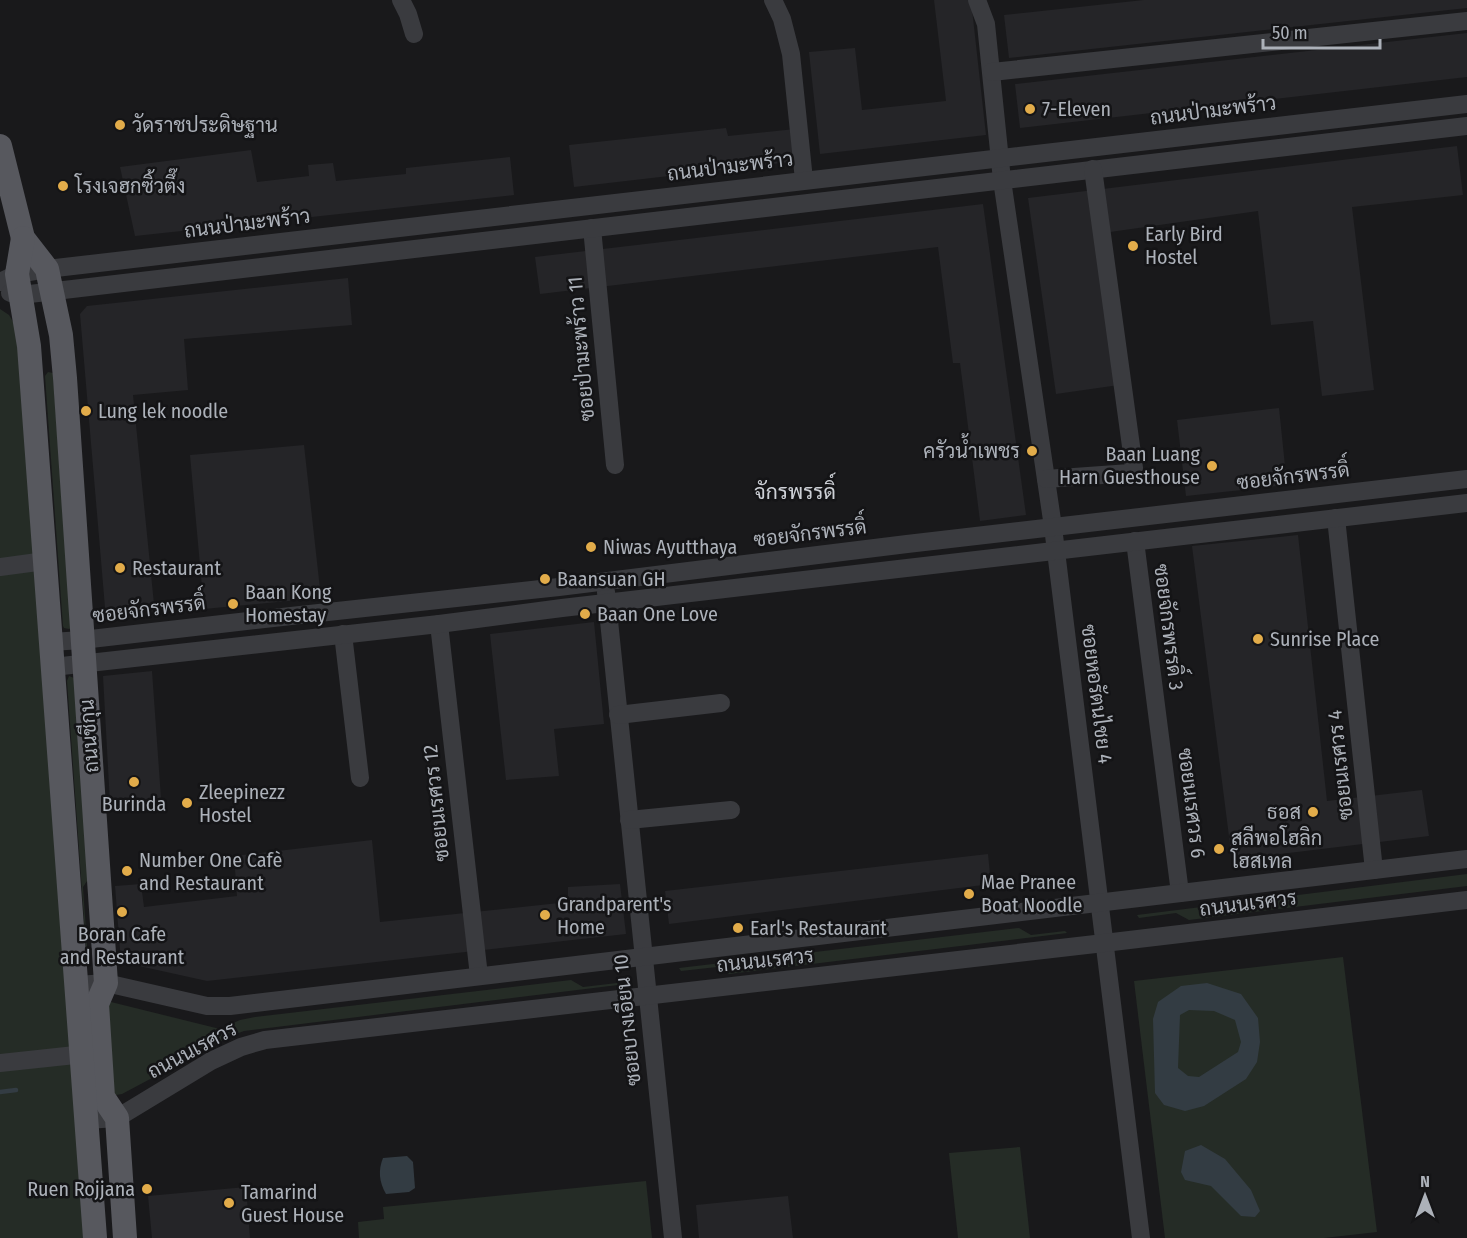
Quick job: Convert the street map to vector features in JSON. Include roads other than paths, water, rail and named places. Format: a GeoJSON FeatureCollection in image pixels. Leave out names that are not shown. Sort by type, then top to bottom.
{"type":"FeatureCollection","features":[{"type":"Feature","properties":{"kind":"main road","name":"ถนนชีกุน"},"geometry":{"type":"LineString","coordinates":[[0,146],[23,238],[50,280],[61,335],[65,378],[106,983],[97,1004],[87,1120],[95,1238]]}},
{"type":"Feature","properties":{"kind":"main road","name":"ถนนชีกุน"},"geometry":{"type":"LineString","coordinates":[[23,238],[9,285],[28,338],[77,985],[103,1097],[117,1118],[125,1238]]}},
{"type":"Feature","properties":{"kind":"street"},"geometry":{"type":"LineString","coordinates":[[401,0],[414,34]]}},
{"type":"Feature","properties":{"kind":"street"},"geometry":{"type":"LineString","coordinates":[[773,0],[782,19],[791,54],[804,180]]}},
{"type":"Feature","properties":{"kind":"street","name":"ซอยหอรัตนไชย 4"},"geometry":{"type":"LineString","coordinates":[[977,0],[986,24],[1002,180],[1053,527],[1141,1238]]}},
{"type":"Feature","properties":{"kind":"street"},"geometry":{"type":"LineString","coordinates":[[992,72],[1467,21]]}},
{"type":"Feature","properties":{"kind":"street","name":"ถนนป่ามะพร้าว"},"geometry":{"type":"LineString","coordinates":[[9,285],[804,180],[1467,104]]}},
{"type":"Feature","properties":{"kind":"street","name":"ถนนป่ามะพร้าว"},"geometry":{"type":"LineString","coordinates":[[50,280],[592,228],[1467,126]]}},
{"type":"Feature","properties":{"kind":"street"},"geometry":{"type":"LineString","coordinates":[[1046,479],[1130,473],[1134,468],[1093,169]]}},
{"type":"Feature","properties":{"kind":"street","name":"ซอยป่ามะพร้าว 11"},"geometry":{"type":"LineString","coordinates":[[592,228],[615,465]]}},
{"type":"Feature","properties":{"kind":"street","name":"ซอยจักรพรรดิ์"},"geometry":{"type":"LineString","coordinates":[[51,642],[605,581],[1467,478]]}},
{"type":"Feature","properties":{"kind":"street"},"geometry":{"type":"LineString","coordinates":[[1434,482],[1437,506]]}},
{"type":"Feature","properties":{"kind":"street"},"geometry":{"type":"LineString","coordinates":[[1266,502],[1269,526]]}},
{"type":"Feature","properties":{"kind":"street"},"geometry":{"type":"LineString","coordinates":[[53,667],[439,624],[1467,502]]}},
{"type":"Feature","properties":{"kind":"street","name":"ซอยนเรศวร 4"},"geometry":{"type":"LineString","coordinates":[[1336,518],[1374,870]]}},
{"type":"Feature","properties":{"kind":"street","name":"ซอยจักรพรรดิ์ 3"},"geometry":{"type":"LineString","coordinates":[[1135,541],[1158,718]]}},
{"type":"Feature","properties":{"kind":"street"},"geometry":{"type":"LineString","coordinates":[[907,544],[909,567]]}},
{"type":"Feature","properties":{"kind":"street"},"geometry":{"type":"LineString","coordinates":[[0,567],[45,561]]}},
{"type":"Feature","properties":{"kind":"street","name":"ซอยบางเอียน 10"},"geometry":{"type":"LineString","coordinates":[[605,581],[673,1238]]}},
{"type":"Feature","properties":{"kind":"street"},"geometry":{"type":"LineString","coordinates":[[291,616],[293,640]]}},
{"type":"Feature","properties":{"kind":"street","name":"ซอยนเรศวร 12"},"geometry":{"type":"LineString","coordinates":[[439,624],[478,976]]}},
{"type":"Feature","properties":{"kind":"street"},"geometry":{"type":"LineString","coordinates":[[343,634],[360,778]]}},
{"type":"Feature","properties":{"kind":"street"},"geometry":{"type":"LineString","coordinates":[[618,715],[721,703]]}},
{"type":"Feature","properties":{"kind":"street","name":"ซอยนเรศวร 6"},"geometry":{"type":"LineString","coordinates":[[1158,718],[1180,893]]}},
{"type":"Feature","properties":{"kind":"street"},"geometry":{"type":"LineString","coordinates":[[629,820],[731,810]]}},
{"type":"Feature","properties":{"kind":"street","name":"ถนนนเรศวร"},"geometry":{"type":"LineString","coordinates":[[77,985],[106,983],[207,1006],[230,1006],[1467,859]]}},
{"type":"Feature","properties":{"kind":"street","name":"ถนนนเรศวร"},"geometry":{"type":"LineString","coordinates":[[87,1120],[117,1118],[211,1060],[265,1040],[1467,900]]}},
{"type":"Feature","properties":{"kind":"street"},"geometry":{"type":"LineString","coordinates":[[0,1063],[91,1053]]}},
{"type":"Feature","properties":{"kind":"waterway"},"geometry":{"type":"LineString","coordinates":[[0,1092],[16,1090]]}},
{"type":"Feature","properties":{"kind":"place","name":"7-Eleven"},"geometry":{"type":"Point","coordinates":[1030,109]}},
{"type":"Feature","properties":{"kind":"place","name":"วัดราชประดิษฐาน"},"geometry":{"type":"Point","coordinates":[120,125]}},
{"type":"Feature","properties":{"kind":"place","name":"โรงเจฮกซิ้วตึ๊ง"},"geometry":{"type":"Point","coordinates":[63,186]}},
{"type":"Feature","properties":{"kind":"place","name":"Early Bird Hostel"},"geometry":{"type":"Point","coordinates":[1133,246]}},
{"type":"Feature","properties":{"kind":"place","name":"Lung lek noodle"},"geometry":{"type":"Point","coordinates":[86,411]}},
{"type":"Feature","properties":{"kind":"place","name":"ครัวน้ำเพชร"},"geometry":{"type":"Point","coordinates":[1032,451]}},
{"type":"Feature","properties":{"kind":"place","name":"Baan Luang Harn Guesthouse"},"geometry":{"type":"Point","coordinates":[1212,466]}},
{"type":"Feature","properties":{"kind":"place","name":"Niwas Ayutthaya"},"geometry":{"type":"Point","coordinates":[591,547]}},
{"type":"Feature","properties":{"kind":"place","name":"Restaurant"},"geometry":{"type":"Point","coordinates":[120,568]}},
{"type":"Feature","properties":{"kind":"place","name":"Baansuan GH"},"geometry":{"type":"Point","coordinates":[545,579]}},
{"type":"Feature","properties":{"kind":"place","name":"Baan Kong Homestay"},"geometry":{"type":"Point","coordinates":[233,604]}},
{"type":"Feature","properties":{"kind":"place","name":"Baan One Love"},"geometry":{"type":"Point","coordinates":[585,614]}},
{"type":"Feature","properties":{"kind":"place","name":"Sunrise Place"},"geometry":{"type":"Point","coordinates":[1258,639]}},
{"type":"Feature","properties":{"kind":"place","name":"Burinda"},"geometry":{"type":"Point","coordinates":[134,782]}},
{"type":"Feature","properties":{"kind":"place","name":"Zleepinezz Hostel"},"geometry":{"type":"Point","coordinates":[187,803]}},
{"type":"Feature","properties":{"kind":"place","name":"ธอส"},"geometry":{"type":"Point","coordinates":[1313,812]}},
{"type":"Feature","properties":{"kind":"place","name":"สลีพอโฮลิก โฮสเทล"},"geometry":{"type":"Point","coordinates":[1219,849]}},
{"type":"Feature","properties":{"kind":"place","name":"Number One Cafè and Restaurant"},"geometry":{"type":"Point","coordinates":[127,871]}},
{"type":"Feature","properties":{"kind":"place","name":"Mae Pranee Boat Noodle"},"geometry":{"type":"Point","coordinates":[969,894]}},
{"type":"Feature","properties":{"kind":"place","name":"Boran Cafe and Restaurant"},"geometry":{"type":"Point","coordinates":[122,912]}},
{"type":"Feature","properties":{"kind":"place","name":"Grandparent's Home"},"geometry":{"type":"Point","coordinates":[545,915]}},
{"type":"Feature","properties":{"kind":"place","name":"Earl's Restaurant"},"geometry":{"type":"Point","coordinates":[738,928]}},
{"type":"Feature","properties":{"kind":"place","name":"Ruen Rojjana"},"geometry":{"type":"Point","coordinates":[147,1189]}},
{"type":"Feature","properties":{"kind":"place","name":"Tamarind Guest House"},"geometry":{"type":"Point","coordinates":[229,1203]}},
{"type":"Feature","properties":{"kind":"district","name":"จักรพรรดิ์"},"geometry":{"type":"Point","coordinates":[795,492]}}]}
